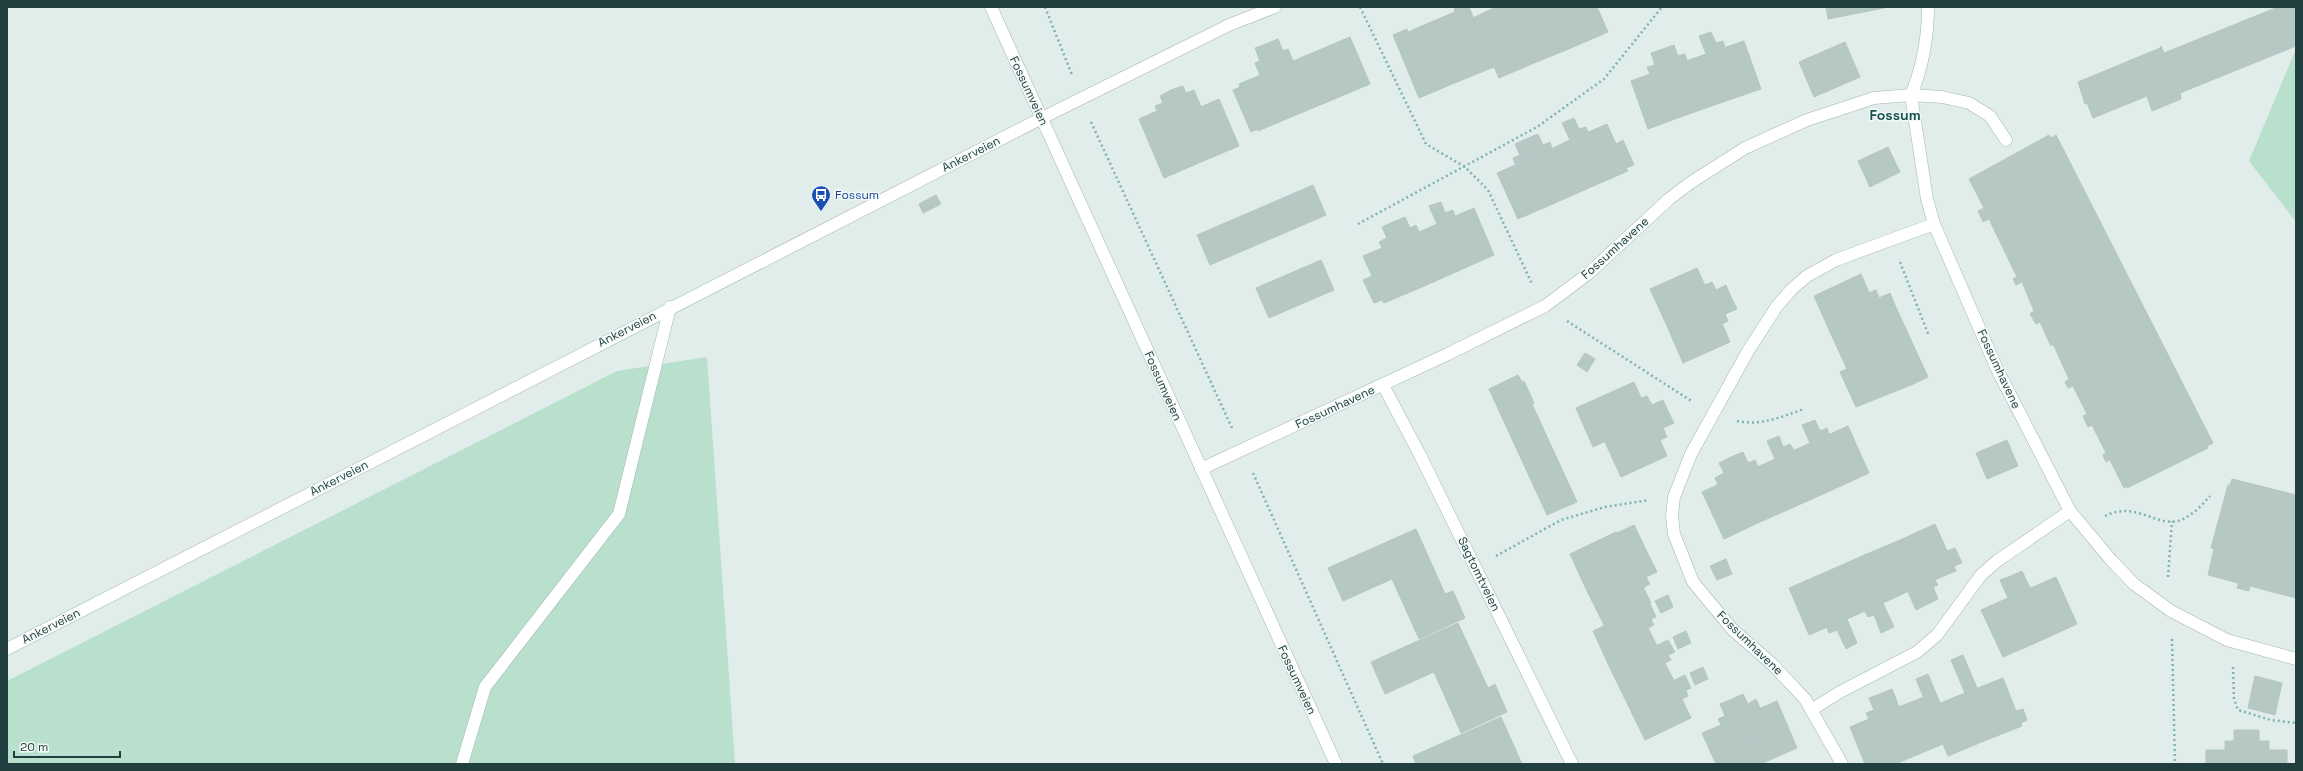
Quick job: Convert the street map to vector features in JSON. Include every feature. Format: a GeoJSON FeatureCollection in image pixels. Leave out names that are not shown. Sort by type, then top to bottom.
{"type":"FeatureCollection","features":[{"type":"Feature","properties":{"kind":"street","name":"Fossumveien"},"geometry":{"type":"LineString","coordinates":[[991,7],[1336,764]]}},
{"type":"Feature","properties":{"kind":"street","name":"Ankerveien"},"geometry":{"type":"LineString","coordinates":[[7,648],[670,307],[1081,98],[1229,25],[1275,7]]}},
{"type":"Feature","properties":{"kind":"street"},"geometry":{"type":"LineString","coordinates":[[1928,7],[1924,54],[1920,73],[1911,95],[1942,97],[1969,103],[1990,116],[2006,140]]}},
{"type":"Feature","properties":{"kind":"street","name":"Fossumhavene"},"geometry":{"type":"LineString","coordinates":[[1201,469],[1383,385],[1544,306],[1589,273],[1669,199],[1712,168],[1745,148],[1807,120],[1840,108],[1874,98],[1911,95],[1927,199],[1934,224],[1997,369],[2070,511],[2111,560],[2134,584],[2171,611],[2200,628],[2237,643],[2296,658]]}},
{"type":"Feature","properties":{"kind":"street","name":"Fossumhavene"},"geometry":{"type":"LineString","coordinates":[[1842,764],[1805,700],[1781,673],[1732,629],[1693,582],[1674,534],[1672,515],[1674,497],[1689,459],[1712,415],[1764,325],[1792,289],[1807,276],[1836,260],[1934,224]]}},
{"type":"Feature","properties":{"kind":"street","name":"Ankerveien"},"geometry":{"type":"LineString","coordinates":[[462,764],[485,687],[619,514],[670,307]]}},
{"type":"Feature","properties":{"kind":"street","name":"Sagtomtveien"},"geometry":{"type":"LineString","coordinates":[[1383,385],[1478,572],[1572,764]]}},
{"type":"Feature","properties":{"kind":"street"},"geometry":{"type":"LineString","coordinates":[[1811,710],[1840,692],[1917,652],[1937,635],[1981,575],[1997,561],[2070,511]]}},
{"type":"Feature","properties":{"kind":"path"},"geometry":{"type":"LineString","coordinates":[[1045,7],[1081,98],[1384,764]]}},
{"type":"Feature","properties":{"kind":"path"},"geometry":{"type":"LineString","coordinates":[[1360,7],[1426,144],[1465,167],[1488,190],[1527,275],[1544,306],[1712,415],[1751,424],[1765,422],[1804,409]]}},
{"type":"Feature","properties":{"kind":"path"},"geometry":{"type":"LineString","coordinates":[[1358,224],[1537,127],[1604,79],[1662,7]]}},
{"type":"Feature","properties":{"kind":"path"},"geometry":{"type":"LineString","coordinates":[[1891,239],[1929,336]]}},
{"type":"Feature","properties":{"kind":"path"},"geometry":{"type":"LineString","coordinates":[[2084,528],[2110,514],[2125,510],[2172,521],[2181,520],[2190,515],[2210,496]]}},
{"type":"Feature","properties":{"kind":"path"},"geometry":{"type":"LineString","coordinates":[[1478,572],[1500,552],[1561,520],[1605,507],[1674,497]]}},
{"type":"Feature","properties":{"kind":"path"},"geometry":{"type":"LineString","coordinates":[[2172,521],[2167,594],[2171,611],[2175,764]]}},
{"type":"Feature","properties":{"kind":"path"},"geometry":{"type":"LineString","coordinates":[[2237,643],[2233,685],[2234,700],[2238,710],[2271,720],[2296,723]]}},
{"type":"Feature","properties":{"kind":"green space"},"geometry":{"type":"Polygon","coordinates":[[[2296,49],[2296,222],[2249,161],[2296,49]]]}},
{"type":"Feature","properties":{"kind":"green space"},"geometry":{"type":"Polygon","coordinates":[[[707,357],[735,764],[7,764],[7,681],[617,371],[707,357]]]}},
{"type":"Feature","properties":{"kind":"building"},"geometry":{"type":"Polygon","coordinates":[[[1458,7],[1469,7],[1494,67],[1457,82],[1431,22],[1455,12],[1454,9],[1458,7]]]}},
{"type":"Feature","properties":{"kind":"building"},"geometry":{"type":"Polygon","coordinates":[[[1496,7],[1511,7],[1534,63],[1499,78],[1473,18],[1496,7]]]}},
{"type":"Feature","properties":{"kind":"building"},"geometry":{"type":"Polygon","coordinates":[[[1511,7],[1553,7],[1571,48],[1534,63],[1511,7]]]}},
{"type":"Feature","properties":{"kind":"building"},"geometry":{"type":"Polygon","coordinates":[[[1553,7],[1597,7],[1608,32],[1571,48],[1553,7]]]}},
{"type":"Feature","properties":{"kind":"building"},"geometry":{"type":"Polygon","coordinates":[[[1826,7],[1884,7],[1884,8],[1828,19],[1826,7]]]}},
{"type":"Feature","properties":{"kind":"building"},"geometry":{"type":"Polygon","coordinates":[[[2278,7],[2296,7],[2296,46],[2180,93],[2181,99],[2152,111],[2147,96],[2093,118],[2087,103],[2085,104],[2078,82],[2160,48],[2161,46],[2164,53],[2278,7]]]}},
{"type":"Feature","properties":{"kind":"building"},"geometry":{"type":"Polygon","coordinates":[[[1431,22],[1457,82],[1419,98],[1393,35],[1407,29],[1408,32],[1431,22]]]}},
{"type":"Feature","properties":{"kind":"building"},"geometry":{"type":"Polygon","coordinates":[[[1711,32],[1716,43],[1723,41],[1725,47],[1706,54],[1699,36],[1711,32]]]}},
{"type":"Feature","properties":{"kind":"building"},"geometry":{"type":"Polygon","coordinates":[[[1350,37],[1370,84],[1332,100],[1312,53],[1350,37]]]}},
{"type":"Feature","properties":{"kind":"building"},"geometry":{"type":"Polygon","coordinates":[[[1278,39],[1283,51],[1288,49],[1293,61],[1277,68],[1266,44],[1278,39]]]}},
{"type":"Feature","properties":{"kind":"building"},"geometry":{"type":"Polygon","coordinates":[[[1744,41],[1761,89],[1723,102],[1706,54],[1744,41]]]}},
{"type":"Feature","properties":{"kind":"building"},"geometry":{"type":"Polygon","coordinates":[[[1845,42],[1860,77],[1814,97],[1799,62],[1845,42]]]}},
{"type":"Feature","properties":{"kind":"building"},"geometry":{"type":"Polygon","coordinates":[[[1266,44],[1277,68],[1260,75],[1255,63],[1260,61],[1255,48],[1266,44]]]}},
{"type":"Feature","properties":{"kind":"building"},"geometry":{"type":"Polygon","coordinates":[[[1674,45],[1678,56],[1685,54],[1687,61],[1669,67],[1663,49],[1674,45]]]}},
{"type":"Feature","properties":{"kind":"building"},"geometry":{"type":"Polygon","coordinates":[[[1663,49],[1669,67],[1650,74],[1647,67],[1655,65],[1651,53],[1663,49]]]}},
{"type":"Feature","properties":{"kind":"building"},"geometry":{"type":"Polygon","coordinates":[[[1312,53],[1332,100],[1296,115],[1277,68],[1312,53]]]}},
{"type":"Feature","properties":{"kind":"building"},"geometry":{"type":"Polygon","coordinates":[[[1706,54],[1723,102],[1686,115],[1669,67],[1706,54]]]}},
{"type":"Feature","properties":{"kind":"building"},"geometry":{"type":"Polygon","coordinates":[[[1669,67],[1686,115],[1648,129],[1631,81],[1669,67]]]}},
{"type":"Feature","properties":{"kind":"building"},"geometry":{"type":"Polygon","coordinates":[[[1277,68],[1296,115],[1258,131],[1258,129],[1251,132],[1233,90],[1240,87],[1239,84],[1277,68]]]}},
{"type":"Feature","properties":{"kind":"building"},"geometry":{"type":"Polygon","coordinates":[[[1183,86],[1186,93],[1194,90],[1201,107],[1182,115],[1171,90],[1183,86]]]}},
{"type":"Feature","properties":{"kind":"building"},"geometry":{"type":"Polygon","coordinates":[[[1171,90],[1182,115],[1144,131],[1139,119],[1157,111],[1155,106],[1163,103],[1160,96],[1171,90]]]}},
{"type":"Feature","properties":{"kind":"building"},"geometry":{"type":"Polygon","coordinates":[[[1219,99],[1239,146],[1201,162],[1182,115],[1219,99]]]}},
{"type":"Feature","properties":{"kind":"building"},"geometry":{"type":"Polygon","coordinates":[[[1182,115],[1201,162],[1164,178],[1144,131],[1182,115]]]}},
{"type":"Feature","properties":{"kind":"building"},"geometry":{"type":"Polygon","coordinates":[[[1574,118],[1579,129],[1586,127],[1588,132],[1570,140],[1562,123],[1574,118]]]}},
{"type":"Feature","properties":{"kind":"building"},"geometry":{"type":"Polygon","coordinates":[[[1607,124],[1616,144],[1623,140],[1634,165],[1626,168],[1628,171],[1591,187],[1570,140],[1607,124]]]}},
{"type":"Feature","properties":{"kind":"building"},"geometry":{"type":"Polygon","coordinates":[[[1538,134],[1543,145],[1550,142],[1552,148],[1534,157],[1526,139],[1538,134]]]}},
{"type":"Feature","properties":{"kind":"building"},"geometry":{"type":"Polygon","coordinates":[[[2049,135],[2051,138],[2056,135],[2213,443],[2207,446],[2208,448],[2127,488],[2126,486],[2124,488],[2110,460],[2111,459],[2106,462],[2103,455],[2108,452],[2106,453],[2092,425],[2088,427],[2083,416],[2087,414],[2073,386],[2068,388],[2065,382],[2069,379],[2053,344],[2051,346],[2040,322],[2036,324],[2030,314],[2034,311],[2022,282],[2016,285],[2013,279],[2017,277],[1989,219],[1983,222],[1978,211],[1984,208],[1969,179],[2049,135]]]}},
{"type":"Feature","properties":{"kind":"building"},"geometry":{"type":"Polygon","coordinates":[[[1526,139],[1534,157],[1515,164],[1513,158],[1520,155],[1515,144],[1526,139]]]}},
{"type":"Feature","properties":{"kind":"building"},"geometry":{"type":"Polygon","coordinates":[[[1570,140],[1591,187],[1555,203],[1534,157],[1570,140]]]}},
{"type":"Feature","properties":{"kind":"building"},"geometry":{"type":"Polygon","coordinates":[[[1888,147],[1900,172],[1870,187],[1858,161],[1888,147]]]}},
{"type":"Feature","properties":{"kind":"building"},"geometry":{"type":"Polygon","coordinates":[[[1534,157],[1555,203],[1518,219],[1497,173],[1534,157]]]}},
{"type":"Feature","properties":{"kind":"building"},"geometry":{"type":"Polygon","coordinates":[[[1313,185],[1326,215],[1210,265],[1197,235],[1313,185]]]}},
{"type":"Feature","properties":{"kind":"building"},"geometry":{"type":"Polygon","coordinates":[[[936,195],[941,204],[923,213],[919,204],[936,195]]]}},
{"type":"Feature","properties":{"kind":"building"},"geometry":{"type":"Polygon","coordinates":[[[1441,202],[1445,213],[1453,210],[1455,216],[1437,224],[1429,206],[1441,202]]]}},
{"type":"Feature","properties":{"kind":"building"},"geometry":{"type":"Polygon","coordinates":[[[1474,208],[1494,255],[1458,271],[1437,224],[1474,208]]]}},
{"type":"Feature","properties":{"kind":"building"},"geometry":{"type":"Polygon","coordinates":[[[1405,217],[1410,228],[1416,225],[1419,232],[1401,240],[1393,222],[1405,217]]]}},
{"type":"Feature","properties":{"kind":"building"},"geometry":{"type":"Polygon","coordinates":[[[1393,222],[1401,240],[1382,248],[1379,242],[1387,238],[1382,227],[1393,222]]]}},
{"type":"Feature","properties":{"kind":"building"},"geometry":{"type":"Polygon","coordinates":[[[1437,224],[1458,271],[1422,287],[1401,240],[1437,224]]]}},
{"type":"Feature","properties":{"kind":"building"},"geometry":{"type":"Polygon","coordinates":[[[1401,240],[1422,287],[1384,303],[1382,300],[1374,303],[1363,280],[1372,276],[1363,256],[1401,240]]]}},
{"type":"Feature","properties":{"kind":"building"},"geometry":{"type":"Polygon","coordinates":[[[1321,260],[1334,290],[1269,318],[1256,288],[1321,260]]]}},
{"type":"Feature","properties":{"kind":"building"},"geometry":{"type":"Polygon","coordinates":[[[1697,268],[1714,305],[1667,326],[1650,289],[1697,268]]]}},
{"type":"Feature","properties":{"kind":"building"},"geometry":{"type":"Polygon","coordinates":[[[1861,274],[1877,311],[1830,332],[1814,296],[1861,274]]]}},
{"type":"Feature","properties":{"kind":"building"},"geometry":{"type":"Polygon","coordinates":[[[1712,282],[1716,290],[1726,285],[1731,297],[1714,305],[1705,285],[1712,282]]]}},
{"type":"Feature","properties":{"kind":"building"},"geometry":{"type":"Polygon","coordinates":[[[1876,290],[1879,298],[1890,293],[1894,303],[1877,311],[1869,293],[1876,290]]]}},
{"type":"Feature","properties":{"kind":"building"},"geometry":{"type":"Polygon","coordinates":[[[1731,297],[1737,309],[1725,314],[1728,321],[1722,324],[1714,305],[1731,297]]]}},
{"type":"Feature","properties":{"kind":"building"},"geometry":{"type":"Polygon","coordinates":[[[1894,303],[1911,340],[1894,347],[1877,311],[1894,303]]]}},
{"type":"Feature","properties":{"kind":"building"},"geometry":{"type":"Polygon","coordinates":[[[1714,305],[1730,342],[1683,363],[1667,326],[1714,305]]]}},
{"type":"Feature","properties":{"kind":"building"},"geometry":{"type":"Polygon","coordinates":[[[1877,311],[1894,347],[1847,369],[1830,332],[1877,311]]]}},
{"type":"Feature","properties":{"kind":"building"},"geometry":{"type":"Polygon","coordinates":[[[1911,340],[1928,377],[1911,385],[1894,347],[1911,340]]]}},
{"type":"Feature","properties":{"kind":"building"},"geometry":{"type":"Polygon","coordinates":[[[1894,347],[1911,385],[1856,407],[1840,372],[1894,347]]]}},
{"type":"Feature","properties":{"kind":"building"},"geometry":{"type":"Polygon","coordinates":[[[1585,353],[1595,359],[1587,372],[1577,365],[1585,353]]]}},
{"type":"Feature","properties":{"kind":"building"},"geometry":{"type":"Polygon","coordinates":[[[1518,375],[1522,382],[1524,381],[1534,403],[1532,404],[1577,502],[1547,515],[1489,389],[1518,375]]]}},
{"type":"Feature","properties":{"kind":"building"},"geometry":{"type":"Polygon","coordinates":[[[1634,382],[1651,420],[1593,447],[1576,408],[1634,382]]]}},
{"type":"Feature","properties":{"kind":"building"},"geometry":{"type":"Polygon","coordinates":[[[1647,396],[1652,405],[1663,400],[1668,411],[1651,420],[1641,398],[1647,396]]]}},
{"type":"Feature","properties":{"kind":"building"},"geometry":{"type":"Polygon","coordinates":[[[1668,411],[1674,423],[1663,428],[1667,437],[1660,440],[1651,420],[1668,411]]]}},
{"type":"Feature","properties":{"kind":"building"},"geometry":{"type":"Polygon","coordinates":[[[1651,420],[1667,456],[1621,477],[1604,440],[1651,420]]]}},
{"type":"Feature","properties":{"kind":"building"},"geometry":{"type":"Polygon","coordinates":[[[1815,420],[1820,431],[1827,428],[1829,434],[1810,443],[1802,425],[1815,420]]]}},
{"type":"Feature","properties":{"kind":"building"},"geometry":{"type":"Polygon","coordinates":[[[1848,426],[1869,473],[1832,490],[1810,443],[1848,426]]]}},
{"type":"Feature","properties":{"kind":"building"},"geometry":{"type":"Polygon","coordinates":[[[1779,436],[1783,447],[1790,444],[1794,450],[1775,459],[1767,441],[1779,436]]]}},
{"type":"Feature","properties":{"kind":"building"},"geometry":{"type":"Polygon","coordinates":[[[2007,440],[2018,466],[1987,479],[1976,453],[2007,440]]]}},
{"type":"Feature","properties":{"kind":"building"},"geometry":{"type":"Polygon","coordinates":[[[1810,443],[1832,490],[1794,507],[1773,460],[1810,443]]]}},
{"type":"Feature","properties":{"kind":"building"},"geometry":{"type":"Polygon","coordinates":[[[1743,452],[1748,463],[1755,460],[1758,467],[1739,475],[1731,457],[1743,452]]]}},
{"type":"Feature","properties":{"kind":"building"},"geometry":{"type":"Polygon","coordinates":[[[1731,457],[1739,475],[1718,485],[1715,478],[1724,473],[1719,463],[1731,457]]]}},
{"type":"Feature","properties":{"kind":"building"},"geometry":{"type":"Polygon","coordinates":[[[1773,460],[1794,507],[1760,522],[1739,475],[1773,460]]]}},
{"type":"Feature","properties":{"kind":"building"},"geometry":{"type":"Polygon","coordinates":[[[1739,475],[1760,522],[1724,539],[1702,492],[1739,475]]]}},
{"type":"Feature","properties":{"kind":"building"},"geometry":{"type":"Polygon","coordinates":[[[2232,479],[2296,495],[2296,598],[2250,586],[2251,585],[2250,585],[2249,591],[2237,588],[2239,582],[2208,575],[2214,549],[2211,548],[2228,485],[2230,485],[2232,479]]]}},
{"type":"Feature","properties":{"kind":"building"},"geometry":{"type":"Polygon","coordinates":[[[1935,524],[1947,551],[1955,548],[1962,563],[1954,566],[1956,571],[1920,586],[1900,540],[1935,524]]]}},
{"type":"Feature","properties":{"kind":"building"},"geometry":{"type":"Polygon","coordinates":[[[1634,525],[1651,560],[1634,568],[1617,533],[1634,525]]]}},
{"type":"Feature","properties":{"kind":"building"},"geometry":{"type":"Polygon","coordinates":[[[1416,529],[1445,594],[1453,591],[1465,618],[1419,639],[1392,579],[1343,601],[1328,568],[1416,529]]]}},
{"type":"Feature","properties":{"kind":"building"},"geometry":{"type":"Polygon","coordinates":[[[1616,532],[1634,568],[1587,591],[1570,554],[1616,532]]]}},
{"type":"Feature","properties":{"kind":"building"},"geometry":{"type":"Polygon","coordinates":[[[1900,540],[1920,586],[1883,603],[1862,556],[1900,540]]]}},
{"type":"Feature","properties":{"kind":"building"},"geometry":{"type":"Polygon","coordinates":[[[1862,556],[1883,603],[1847,619],[1826,572],[1862,556]]]}},
{"type":"Feature","properties":{"kind":"building"},"geometry":{"type":"Polygon","coordinates":[[[1726,559],[1732,574],[1717,580],[1710,566],[1726,559]]]}},
{"type":"Feature","properties":{"kind":"building"},"geometry":{"type":"Polygon","coordinates":[[[1651,560],[1657,572],[1646,577],[1650,584],[1643,588],[1634,568],[1651,560]]]}},
{"type":"Feature","properties":{"kind":"building"},"geometry":{"type":"Polygon","coordinates":[[[1634,568],[1651,603],[1604,625],[1587,591],[1634,568]]]}},
{"type":"Feature","properties":{"kind":"building"},"geometry":{"type":"Polygon","coordinates":[[[2022,571],[2030,588],[2019,593],[2011,576],[2022,571]]]}},
{"type":"Feature","properties":{"kind":"building"},"geometry":{"type":"Polygon","coordinates":[[[1826,572],[1847,619],[1809,635],[1789,588],[1826,572]]]}},
{"type":"Feature","properties":{"kind":"building"},"geometry":{"type":"Polygon","coordinates":[[[2011,576],[2019,593],[2008,598],[2000,580],[2011,576]]]}},
{"type":"Feature","properties":{"kind":"building"},"geometry":{"type":"Polygon","coordinates":[[[2056,577],[2077,624],[2040,641],[2019,593],[2056,577]]]}},
{"type":"Feature","properties":{"kind":"building"},"geometry":{"type":"Polygon","coordinates":[[[1935,580],[1938,585],[1933,587],[1938,599],[1928,604],[1920,586],[1935,580]]]}},
{"type":"Feature","properties":{"kind":"building"},"geometry":{"type":"Polygon","coordinates":[[[1920,586],[1928,604],[1916,610],[1908,592],[1920,586]]]}},
{"type":"Feature","properties":{"kind":"building"},"geometry":{"type":"Polygon","coordinates":[[[2019,593],[2040,641],[2003,657],[1981,610],[2019,593]]]}},
{"type":"Feature","properties":{"kind":"building"},"geometry":{"type":"Polygon","coordinates":[[[1668,595],[1673,607],[1661,613],[1655,601],[1668,595]]]}},
{"type":"Feature","properties":{"kind":"building"},"geometry":{"type":"Polygon","coordinates":[[[1883,603],[1894,627],[1881,633],[1874,615],[1868,617],[1865,611],[1883,603]]]}},
{"type":"Feature","properties":{"kind":"building"},"geometry":{"type":"Polygon","coordinates":[[[1650,604],[1656,617],[1651,619],[1654,625],[1648,628],[1657,646],[1610,668],[1593,631],[1650,604]]]}},
{"type":"Feature","properties":{"kind":"building"},"geometry":{"type":"Polygon","coordinates":[[[1847,619],[1857,643],[1846,649],[1837,630],[1829,633],[1827,628],[1847,619]]]}},
{"type":"Feature","properties":{"kind":"building"},"geometry":{"type":"Polygon","coordinates":[[[1458,623],[1488,688],[1495,684],[1507,712],[1461,733],[1434,672],[1385,694],[1371,662],[1458,623]]]}},
{"type":"Feature","properties":{"kind":"building"},"geometry":{"type":"Polygon","coordinates":[[[1686,631],[1691,643],[1678,649],[1673,637],[1686,631]]]}},
{"type":"Feature","properties":{"kind":"building"},"geometry":{"type":"Polygon","coordinates":[[[1668,640],[1675,652],[1668,655],[1671,660],[1665,663],[1674,681],[1627,703],[1610,668],[1668,640]]]}},
{"type":"Feature","properties":{"kind":"building"},"geometry":{"type":"Polygon","coordinates":[[[1963,655],[1977,688],[1965,693],[1951,660],[1963,655]]]}},
{"type":"Feature","properties":{"kind":"building"},"geometry":{"type":"Polygon","coordinates":[[[1703,667],[1708,679],[1695,685],[1690,673],[1703,667]]]}},
{"type":"Feature","properties":{"kind":"building"},"geometry":{"type":"Polygon","coordinates":[[[1928,674],[1940,703],[1928,708],[1916,679],[1928,674]]]}},
{"type":"Feature","properties":{"kind":"building"},"geometry":{"type":"Polygon","coordinates":[[[1685,675],[1691,688],[1686,690],[1688,696],[1682,699],[1691,718],[1645,740],[1627,703],[1685,675]]]}},
{"type":"Feature","properties":{"kind":"building"},"geometry":{"type":"Polygon","coordinates":[[[2255,676],[2282,683],[2275,715],[2248,708],[2255,676]]]}},
{"type":"Feature","properties":{"kind":"building"},"geometry":{"type":"Polygon","coordinates":[[[2003,678],[2016,711],[2023,709],[2027,720],[2021,723],[2022,726],[1984,741],[1965,693],[2003,678]]]}},
{"type":"Feature","properties":{"kind":"building"},"geometry":{"type":"Polygon","coordinates":[[[1892,689],[1899,707],[1888,711],[1880,694],[1892,689]]]}},
{"type":"Feature","properties":{"kind":"building"},"geometry":{"type":"Polygon","coordinates":[[[1965,693],[1984,741],[1948,756],[1928,708],[1965,693]]]}},
{"type":"Feature","properties":{"kind":"building"},"geometry":{"type":"Polygon","coordinates":[[[1743,694],[1748,704],[1756,699],[1760,708],[1740,717],[1732,699],[1743,694]]]}},
{"type":"Feature","properties":{"kind":"building"},"geometry":{"type":"Polygon","coordinates":[[[1880,694],[1888,711],[1869,719],[1866,713],[1874,710],[1869,698],[1880,694]]]}},
{"type":"Feature","properties":{"kind":"building"},"geometry":{"type":"Polygon","coordinates":[[[1924,697],[1943,744],[1907,759],[1888,711],[1924,697]]]}},
{"type":"Feature","properties":{"kind":"building"},"geometry":{"type":"Polygon","coordinates":[[[1732,699],[1740,717],[1721,725],[1718,719],[1725,716],[1720,704],[1732,699]]]}},
{"type":"Feature","properties":{"kind":"building"},"geometry":{"type":"Polygon","coordinates":[[[1777,701],[1797,748],[1761,764],[1740,717],[1777,701]]]}},
{"type":"Feature","properties":{"kind":"building"},"geometry":{"type":"Polygon","coordinates":[[[1888,711],[1907,759],[1896,764],[1865,764],[1850,727],[1888,711]]]}},
{"type":"Feature","properties":{"kind":"building"},"geometry":{"type":"Polygon","coordinates":[[[1501,717],[1522,764],[1416,764],[1413,756],[1501,717]]]}},
{"type":"Feature","properties":{"kind":"building"},"geometry":{"type":"Polygon","coordinates":[[[1740,717],[1761,764],[1716,764],[1702,733],[1740,717]]]}},
{"type":"Feature","properties":{"kind":"building"},"geometry":{"type":"Polygon","coordinates":[[[2234,730],[2247,730],[2247,750],[2225,750],[2225,741],[2234,741],[2234,730]]]}},
{"type":"Feature","properties":{"kind":"building"},"geometry":{"type":"Polygon","coordinates":[[[2247,730],[2259,730],[2259,741],[2269,741],[2269,750],[2247,750],[2247,730]]]}},
{"type":"Feature","properties":{"kind":"building"},"geometry":{"type":"Polygon","coordinates":[[[2206,750],[2247,750],[2247,764],[2206,764],[2206,750]]]}},
{"type":"Feature","properties":{"kind":"building"},"geometry":{"type":"Polygon","coordinates":[[[2247,750],[2287,750],[2287,764],[2247,764],[2247,750]]]}},
{"type":"Feature","properties":{"kind":"place","name":"Fossum"},"geometry":{"type":"Point","coordinates":[821,212]}},
{"type":"Feature","properties":{"kind":"district","name":"Fossum"},"geometry":{"type":"Point","coordinates":[1895,115]}}]}
